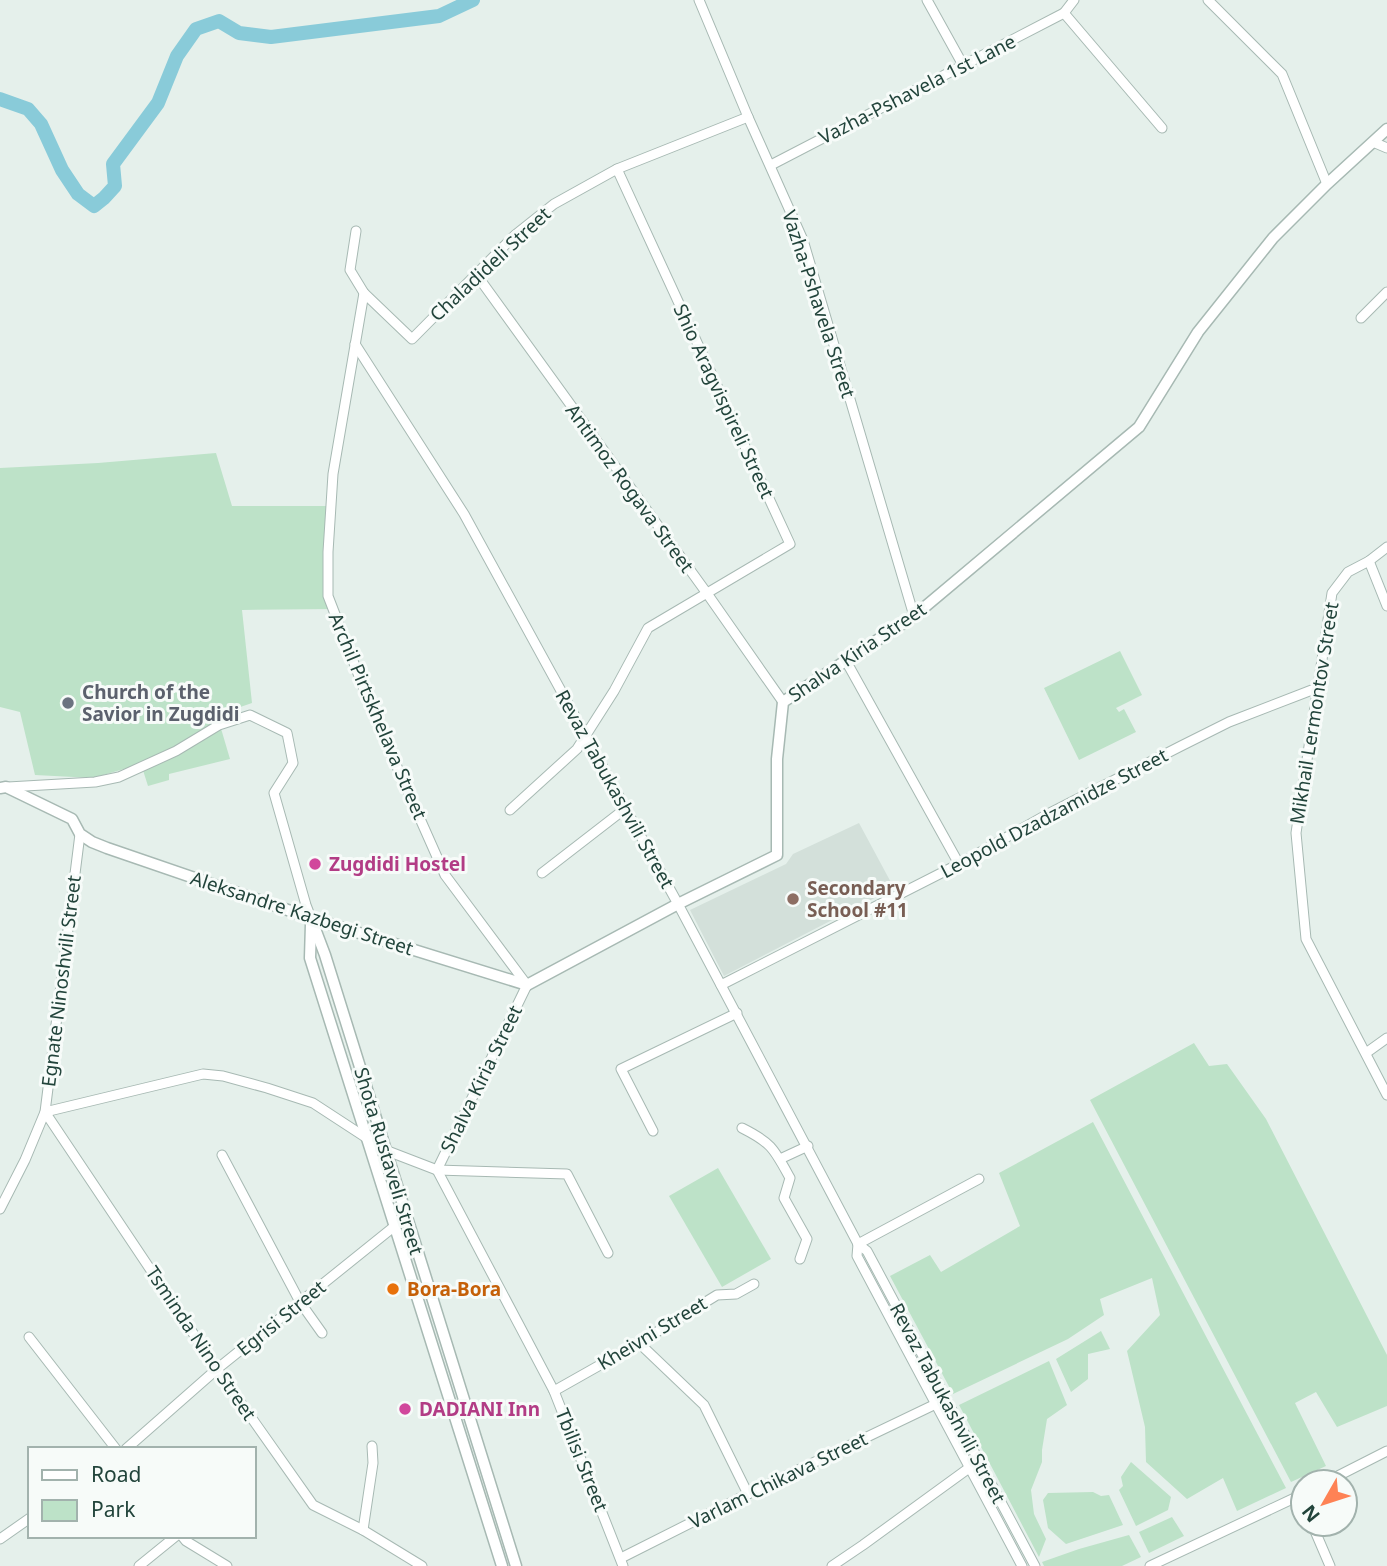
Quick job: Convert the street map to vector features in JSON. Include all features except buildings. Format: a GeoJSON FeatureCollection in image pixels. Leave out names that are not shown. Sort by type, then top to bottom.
{"type":"FeatureCollection","features":[{"type":"Feature","properties":{"kind":"street","name":"Vazha-Pshavela Street"},"geometry":{"type":"LineString","coordinates":[[699,0],[803,240],[914,616]]}},
{"type":"Feature","properties":{"kind":"street"},"geometry":{"type":"LineString","coordinates":[[927,0],[963,65]]}},
{"type":"Feature","properties":{"kind":"street","name":"Vazha-Pshavela 1st Lane"},"geometry":{"type":"LineString","coordinates":[[771,165],[1064,13],[1074,0]]}},
{"type":"Feature","properties":{"kind":"street"},"geometry":{"type":"LineString","coordinates":[[1208,0],[1282,74],[1327,184]]}},
{"type":"Feature","properties":{"kind":"street"},"geometry":{"type":"LineString","coordinates":[[1064,13],[1162,128]]}},
{"type":"Feature","properties":{"kind":"street","name":"Chaladideli Street"},"geometry":{"type":"LineString","coordinates":[[363,293],[412,339],[515,235],[554,204],[617,169],[748,117]]}},
{"type":"Feature","properties":{"kind":"street","name":"Shalva Kiria Street"},"geometry":{"type":"LineString","coordinates":[[437,1170],[527,985],[678,904],[777,855],[777,759],[783,702],[914,616],[1139,427],[1198,332],[1273,238],[1387,129]]}},
{"type":"Feature","properties":{"kind":"street"},"geometry":{"type":"LineString","coordinates":[[1373,142],[1387,148]]}},
{"type":"Feature","properties":{"kind":"street","name":"Shio Aragvispireli Street"},"geometry":{"type":"LineString","coordinates":[[617,169],[790,544],[706,592]]}},
{"type":"Feature","properties":{"kind":"street"},"geometry":{"type":"LineString","coordinates":[[356,231],[350,270],[363,293]]}},
{"type":"Feature","properties":{"kind":"street","name":"Antimoz Rogava Street"},"geometry":{"type":"LineString","coordinates":[[476,274],[783,702]]}},
{"type":"Feature","properties":{"kind":"street"},"geometry":{"type":"LineString","coordinates":[[1361,318],[1387,292]]}},
{"type":"Feature","properties":{"kind":"street","name":"Archil Pirtskhelava Street"},"geometry":{"type":"LineString","coordinates":[[363,293],[333,474],[328,596],[374,715],[445,875],[527,985]]}},
{"type":"Feature","properties":{"kind":"street","name":"Revaz Tabukashvili Street"},"geometry":{"type":"LineString","coordinates":[[355,344],[464,514],[626,808],[858,1244],[866,1251],[1035,1566]]}},
{"type":"Feature","properties":{"kind":"street","name":"Mikhail Lermontov Street"},"geometry":{"type":"LineString","coordinates":[[1387,547],[1348,572],[1332,593],[1296,833],[1306,939],[1387,1096]]}},
{"type":"Feature","properties":{"kind":"street"},"geometry":{"type":"LineString","coordinates":[[1369,561],[1387,606]]}},
{"type":"Feature","properties":{"kind":"street"},"geometry":{"type":"LineString","coordinates":[[510,810],[578,749],[614,691],[648,628],[706,592]]}},
{"type":"Feature","properties":{"kind":"street"},"geometry":{"type":"LineString","coordinates":[[846,661],[959,864]]}},
{"type":"Feature","properties":{"kind":"street","name":"Leopold Dzadzamidze Street"},"geometry":{"type":"LineString","coordinates":[[721,985],[959,864],[1048,814],[1181,746],[1230,722],[1317,688]]}},
{"type":"Feature","properties":{"kind":"street","name":"Shota Rustaveli Street"},"geometry":{"type":"LineString","coordinates":[[3,788],[95,782],[119,777],[176,751],[219,725],[250,715],[286,733],[293,763],[274,793],[306,905],[325,955],[516,1566]]}},
{"type":"Feature","properties":{"kind":"street"},"geometry":{"type":"LineString","coordinates":[[3,788],[72,819],[80,834]]}},
{"type":"Feature","properties":{"kind":"street"},"geometry":{"type":"LineString","coordinates":[[542,873],[626,808]]}},
{"type":"Feature","properties":{"kind":"street","name":"Aleksandre Kazbegi Street"},"geometry":{"type":"LineString","coordinates":[[80,834],[107,848],[311,918],[527,985]]}},
{"type":"Feature","properties":{"kind":"street","name":"Egnate Ninoshvili Street"},"geometry":{"type":"LineString","coordinates":[[0,1209],[45,1112],[80,834]]}},
{"type":"Feature","properties":{"kind":"street","name":"Shota Rustaveli Street"},"geometry":{"type":"LineString","coordinates":[[311,918],[310,958],[502,1566]]}},
{"type":"Feature","properties":{"kind":"street"},"geometry":{"type":"LineString","coordinates":[[653,1131],[621,1069],[737,1013]]}},
{"type":"Feature","properties":{"kind":"street"},"geometry":{"type":"LineString","coordinates":[[1366,1052],[1387,1038]]}},
{"type":"Feature","properties":{"kind":"street"},"geometry":{"type":"LineString","coordinates":[[45,1112],[203,1074],[234,1079],[313,1103],[385,1150],[437,1170],[567,1174],[608,1254]]}},
{"type":"Feature","properties":{"kind":"street","name":"Tsminda Nino Street"},"geometry":{"type":"LineString","coordinates":[[45,1112],[217,1369],[313,1505],[363,1530],[422,1566]]}},
{"type":"Feature","properties":{"kind":"street"},"geometry":{"type":"LineString","coordinates":[[742,1128],[770,1144],[790,1178],[784,1198],[807,1239],[800,1259]]}},
{"type":"Feature","properties":{"kind":"street"},"geometry":{"type":"LineString","coordinates":[[780,1159],[808,1146]]}},
{"type":"Feature","properties":{"kind":"street"},"geometry":{"type":"LineString","coordinates":[[222,1155],[300,1302],[322,1334]]}},
{"type":"Feature","properties":{"kind":"street","name":"Tbilisi Street"},"geometry":{"type":"LineString","coordinates":[[437,1170],[554,1391],[622,1562]]}},
{"type":"Feature","properties":{"kind":"street"},"geometry":{"type":"LineString","coordinates":[[858,1244],[979,1179]]}},
{"type":"Feature","properties":{"kind":"street","name":"Egrisi Street"},"geometry":{"type":"LineString","coordinates":[[128,1447],[217,1369],[406,1217]]}},
{"type":"Feature","properties":{"kind":"street","name":"Revaz Tabukashvili Street"},"geometry":{"type":"LineString","coordinates":[[858,1244],[857,1256],[1022,1566]]}},
{"type":"Feature","properties":{"kind":"street","name":"Kheivni Street"},"geometry":{"type":"LineString","coordinates":[[554,1391],[717,1295],[736,1294],[754,1284]]}},
{"type":"Feature","properties":{"kind":"street"},"geometry":{"type":"LineString","coordinates":[[29,1337],[114,1447]]}},
{"type":"Feature","properties":{"kind":"street"},"geometry":{"type":"LineString","coordinates":[[639,1343],[704,1405],[748,1494]]}},
{"type":"Feature","properties":{"kind":"street","name":"Varlam Chikava Street"},"geometry":{"type":"LineString","coordinates":[[622,1562],[748,1494],[946,1399]]}},
{"type":"Feature","properties":{"kind":"street"},"geometry":{"type":"LineString","coordinates":[[363,1530],[373,1464],[372,1446]]}},
{"type":"Feature","properties":{"kind":"street"},"geometry":{"type":"LineString","coordinates":[[1354,1468],[1387,1451]]}},
{"type":"Feature","properties":{"kind":"street"},"geometry":{"type":"LineString","coordinates":[[832,1566],[969,1468]]}},
{"type":"Feature","properties":{"kind":"street"},"geometry":{"type":"LineString","coordinates":[[1150,1566],[1289,1504]]}},
{"type":"Feature","properties":{"kind":"street"},"geometry":{"type":"LineString","coordinates":[[0,1539],[28,1519]]}},
{"type":"Feature","properties":{"kind":"street"},"geometry":{"type":"LineString","coordinates":[[139,1566],[174,1538]]}},
{"type":"Feature","properties":{"kind":"street"},"geometry":{"type":"LineString","coordinates":[[184,1538],[227,1566]]}},
{"type":"Feature","properties":{"kind":"street"},"geometry":{"type":"LineString","coordinates":[[1318,1538],[1331,1566]]}},
{"type":"Feature","properties":{"kind":"shaded area","name":"Secondary School #11"},"geometry":{"type":"Polygon","coordinates":[[[859,823],[894,888],[724,976],[690,910],[786,864],[793,854],[859,823]]]}},
{"type":"Feature","properties":{"kind":"green space"},"geometry":{"type":"Polygon","coordinates":[[[216,453],[232,506],[327,506],[334,609],[242,610],[252,703],[217,715],[230,759],[169,774],[169,780],[148,786],[141,764],[93,778],[35,775],[20,712],[0,707],[0,468],[216,453]]]}},
{"type":"Feature","properties":{"kind":"green space"},"geometry":{"type":"Polygon","coordinates":[[[1120,651],[1142,695],[1116,708],[1119,712],[1124,709],[1136,732],[1079,760],[1044,688],[1120,651]]]}},
{"type":"Feature","properties":{"kind":"green space"},"geometry":{"type":"Polygon","coordinates":[[[1194,1043],[1209,1066],[1227,1064],[1266,1119],[1387,1355],[1387,1406],[1337,1427],[1316,1392],[1295,1403],[1326,1466],[1289,1468],[1289,1478],[1090,1100],[1194,1043]]]}},
{"type":"Feature","properties":{"kind":"green space"},"geometry":{"type":"Polygon","coordinates":[[[1093,1122],[1286,1488],[1237,1511],[1223,1478],[1187,1499],[1146,1462],[1145,1427],[1127,1351],[1160,1315],[1152,1278],[1100,1299],[1104,1315],[1068,1339],[953,1394],[890,1276],[930,1255],[941,1272],[1020,1226],[999,1173],[1093,1122]]]}},
{"type":"Feature","properties":{"kind":"green space"},"geometry":{"type":"Polygon","coordinates":[[[718,1168],[771,1259],[722,1287],[669,1196],[718,1168]]]}},
{"type":"Feature","properties":{"kind":"green space"},"geometry":{"type":"Polygon","coordinates":[[[1101,1331],[1110,1349],[1088,1354],[1088,1379],[1071,1392],[1056,1359],[1101,1331]]]}},
{"type":"Feature","properties":{"kind":"green space"},"geometry":{"type":"Polygon","coordinates":[[[1049,1361],[1067,1405],[1047,1419],[1042,1462],[1031,1490],[1034,1514],[1046,1539],[1039,1557],[959,1405],[1049,1361]]]}},
{"type":"Feature","properties":{"kind":"green space"},"geometry":{"type":"Polygon","coordinates":[[[1131,1462],[1171,1497],[1168,1510],[1136,1526],[1119,1490],[1123,1486],[1121,1477],[1131,1462]]]}},
{"type":"Feature","properties":{"kind":"green space"},"geometry":{"type":"Polygon","coordinates":[[[1093,1492],[1101,1496],[1109,1495],[1123,1525],[1066,1544],[1048,1528],[1043,1500],[1048,1493],[1093,1492]]]}},
{"type":"Feature","properties":{"kind":"green space"},"geometry":{"type":"Polygon","coordinates":[[[1172,1517],[1184,1536],[1149,1553],[1139,1532],[1172,1517]]]}},
{"type":"Feature","properties":{"kind":"green space"},"geometry":{"type":"Polygon","coordinates":[[[1129,1535],[1141,1557],[1122,1566],[1044,1566],[1042,1562],[1079,1549],[1129,1535]]]}},
{"type":"Feature","properties":{"kind":"waterway"},"geometry":{"type":"LineString","coordinates":[[0,99],[28,109],[41,124],[62,170],[78,194],[94,206],[115,186],[113,164],[158,103],[177,56],[196,29],[219,21],[239,33],[271,37],[439,16],[473,0]]}},
{"type":"Feature","properties":{"kind":"place","name":"Church of the Savior in Zugdidi"},"geometry":{"type":"Point","coordinates":[68,703]}},
{"type":"Feature","properties":{"kind":"place","name":"Zugdidi Hostel"},"geometry":{"type":"Point","coordinates":[315,864]}},
{"type":"Feature","properties":{"kind":"place","name":"Secondary School #11"},"geometry":{"type":"Point","coordinates":[793,899]}},
{"type":"Feature","properties":{"kind":"place","name":"Bora-Bora"},"geometry":{"type":"Point","coordinates":[393,1289]}},
{"type":"Feature","properties":{"kind":"place","name":"DADIANI Inn"},"geometry":{"type":"Point","coordinates":[405,1409]}}]}
